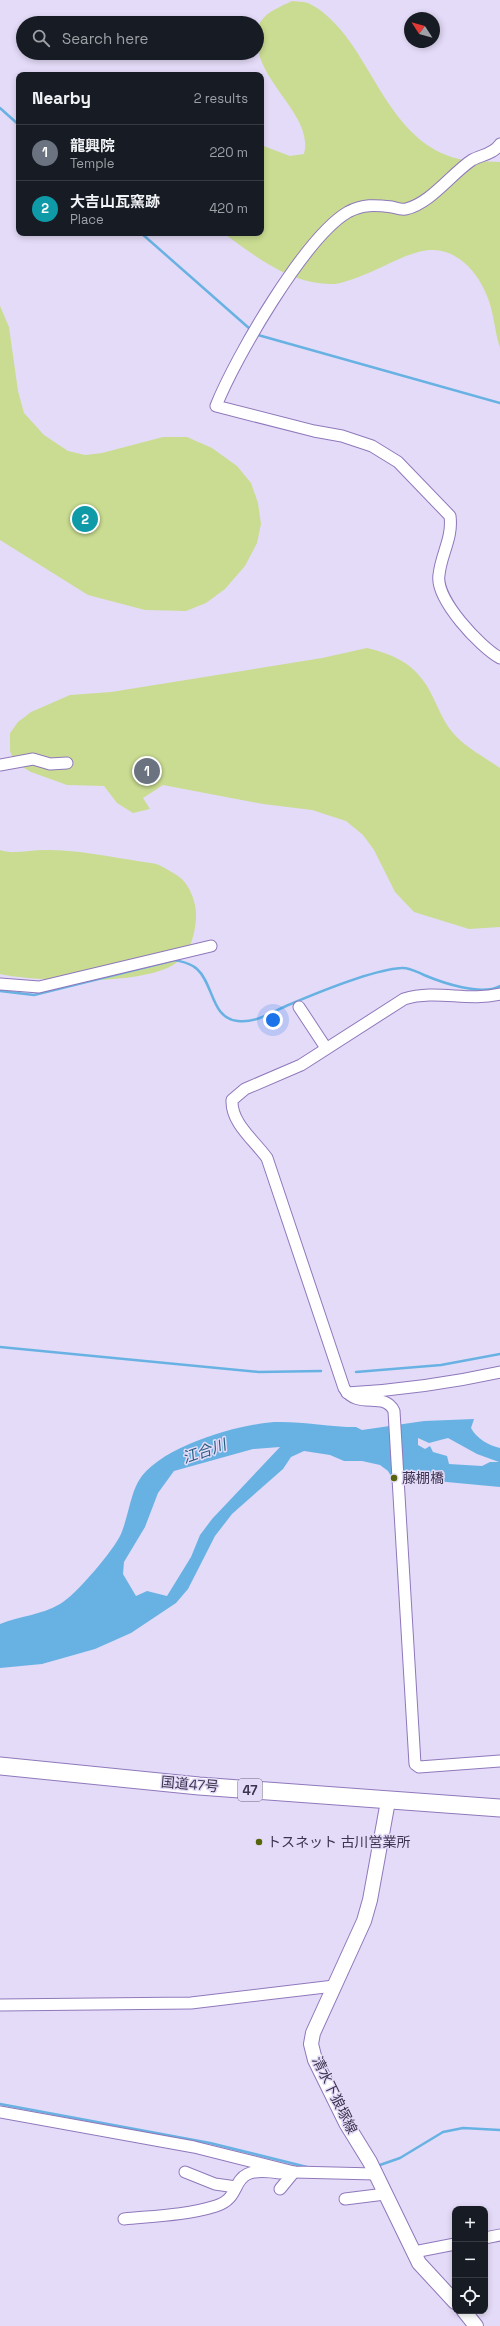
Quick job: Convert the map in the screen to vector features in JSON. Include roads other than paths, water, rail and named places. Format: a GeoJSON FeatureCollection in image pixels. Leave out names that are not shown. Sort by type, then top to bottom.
{"type":"FeatureCollection","features":[{"type":"Feature","properties":{"kind":"highway","name":"国道47号"},"geometry":{"type":"LineString","coordinates":[[0,1766],[199,1786],[500,1808]]}},
{"type":"Feature","properties":{"kind":"main road","name":"清水下狼塚線"},"geometry":{"type":"LineString","coordinates":[[388,1800],[370,1900],[364,1921],[312,2033],[311,2044],[315,2060],[346,2123],[373,2169],[419,2263],[452,2299]]}},
{"type":"Feature","properties":{"kind":"main road"},"geometry":{"type":"LineString","coordinates":[[466,2314],[476,2326]]}},
{"type":"Feature","properties":{"kind":"street"},"geometry":{"type":"LineString","coordinates":[[500,144],[498,148],[472,160],[431,195],[407,209],[372,204],[361,206],[339,218],[326,230],[284,287],[257,328],[222,391],[216,406],[314,431],[342,436],[372,446],[398,462],[450,516],[450,536],[438,576],[439,587],[444,597],[476,640],[487,650],[500,658]]}},
{"type":"Feature","properties":{"kind":"street"},"geometry":{"type":"LineString","coordinates":[[0,765],[33,759],[50,764],[68,763]]}},
{"type":"Feature","properties":{"kind":"street"},"geometry":{"type":"LineString","coordinates":[[0,984],[39,987],[211,946]]}},
{"type":"Feature","properties":{"kind":"street"},"geometry":{"type":"LineString","coordinates":[[500,994],[472,998],[421,994],[404,999],[301,1065],[245,1089],[232,1100],[232,1107],[243,1130],[267,1158],[347,1393],[359,1400],[385,1401],[389,1403],[394,1411],[415,1764],[420,1767],[500,1761]]}},
{"type":"Feature","properties":{"kind":"street"},"geometry":{"type":"LineString","coordinates":[[299,1007],[326,1048]]}},
{"type":"Feature","properties":{"kind":"street"},"geometry":{"type":"LineString","coordinates":[[347,1393],[381,1391],[468,1379],[500,1372]]}},
{"type":"Feature","properties":{"kind":"street"},"geometry":{"type":"LineString","coordinates":[[0,2005],[191,2003],[334,1986]]}},
{"type":"Feature","properties":{"kind":"street"},"geometry":{"type":"LineString","coordinates":[[0,2112],[194,2147],[294,2172]]}},
{"type":"Feature","properties":{"kind":"street"},"geometry":{"type":"LineString","coordinates":[[124,2219],[193,2212],[217,2206],[228,2199],[236,2188],[240,2178],[247,2174],[258,2172],[280,2174],[294,2172],[373,2169]]}},
{"type":"Feature","properties":{"kind":"street"},"geometry":{"type":"LineString","coordinates":[[185,2172],[215,2184],[236,2188]]}},
{"type":"Feature","properties":{"kind":"street"},"geometry":{"type":"LineString","coordinates":[[280,2189],[294,2172]]}},
{"type":"Feature","properties":{"kind":"street"},"geometry":{"type":"LineString","coordinates":[[345,2199],[385,2194]]}},
{"type":"Feature","properties":{"kind":"street"},"geometry":{"type":"LineString","coordinates":[[488,2237],[500,2235]]}},
{"type":"Feature","properties":{"kind":"street"},"geometry":{"type":"LineString","coordinates":[[414,2252],[452,2245]]}},
{"type":"Feature","properties":{"kind":"water","name":"江合川"},"geometry":{"type":"Polygon","coordinates":[[[474,1419],[471,1428],[473,1432],[487,1443],[500,1448],[500,1487],[425,1480],[410,1485],[396,1485],[388,1471],[380,1465],[362,1461],[344,1461],[330,1455],[304,1451],[291,1457],[283,1469],[232,1514],[215,1536],[188,1589],[176,1603],[131,1633],[95,1649],[42,1664],[0,1668],[0,1624],[53,1608],[75,1592],[111,1551],[121,1534],[133,1493],[138,1482],[148,1469],[162,1458],[199,1440],[220,1433],[258,1424],[294,1422],[356,1427],[362,1430],[424,1421],[474,1419]],[[418,1438],[418,1445],[425,1449],[430,1446],[433,1452],[447,1456],[449,1464],[482,1466],[490,1462],[499,1462],[477,1454],[448,1438],[429,1443],[418,1438]],[[280,1447],[253,1449],[174,1471],[158,1493],[145,1527],[124,1562],[123,1574],[136,1596],[147,1591],[167,1596],[191,1557],[200,1535],[212,1519],[280,1447]]]}},
{"type":"Feature","properties":{"kind":"waterway"},"geometry":{"type":"LineString","coordinates":[[0,108],[16,122]]}},
{"type":"Feature","properties":{"kind":"waterway"},"geometry":{"type":"LineString","coordinates":[[144,236],[250,329]]}},
{"type":"Feature","properties":{"kind":"waterway"},"geometry":{"type":"LineString","coordinates":[[258,335],[500,403]]}},
{"type":"Feature","properties":{"kind":"waterway"},"geometry":{"type":"LineString","coordinates":[[0,991],[34,995],[175,960],[190,964],[203,975],[218,1008],[223,1014],[229,1019],[245,1021],[263,1017],[343,983],[375,973],[401,968],[410,969],[451,985],[483,990],[500,986]]}},
{"type":"Feature","properties":{"kind":"waterway"},"geometry":{"type":"LineString","coordinates":[[0,1347],[259,1372],[321,1371]]}},
{"type":"Feature","properties":{"kind":"waterway"},"geometry":{"type":"LineString","coordinates":[[356,1372],[441,1365],[500,1354]]}},
{"type":"Feature","properties":{"kind":"waterway"},"geometry":{"type":"LineString","coordinates":[[0,2104],[210,2143],[307,2167]]}},
{"type":"Feature","properties":{"kind":"waterway"},"geometry":{"type":"LineString","coordinates":[[377,2166],[400,2158],[443,2132],[463,2128],[500,2130]]}},
{"type":"Feature","properties":{"kind":"place","name":"大吉山瓦窯跡"},"geometry":{"type":"Point","coordinates":[85,519]}},
{"type":"Feature","properties":{"kind":"place","name":"龍興院"},"geometry":{"type":"Point","coordinates":[147,771]}},
{"type":"Feature","properties":{"kind":"place","name":"藤棚橋"},"geometry":{"type":"Point","coordinates":[394,1478]}},
{"type":"Feature","properties":{"kind":"place","name":"トスネット 古川営業所"},"geometry":{"type":"Point","coordinates":[259,1842]}}]}
